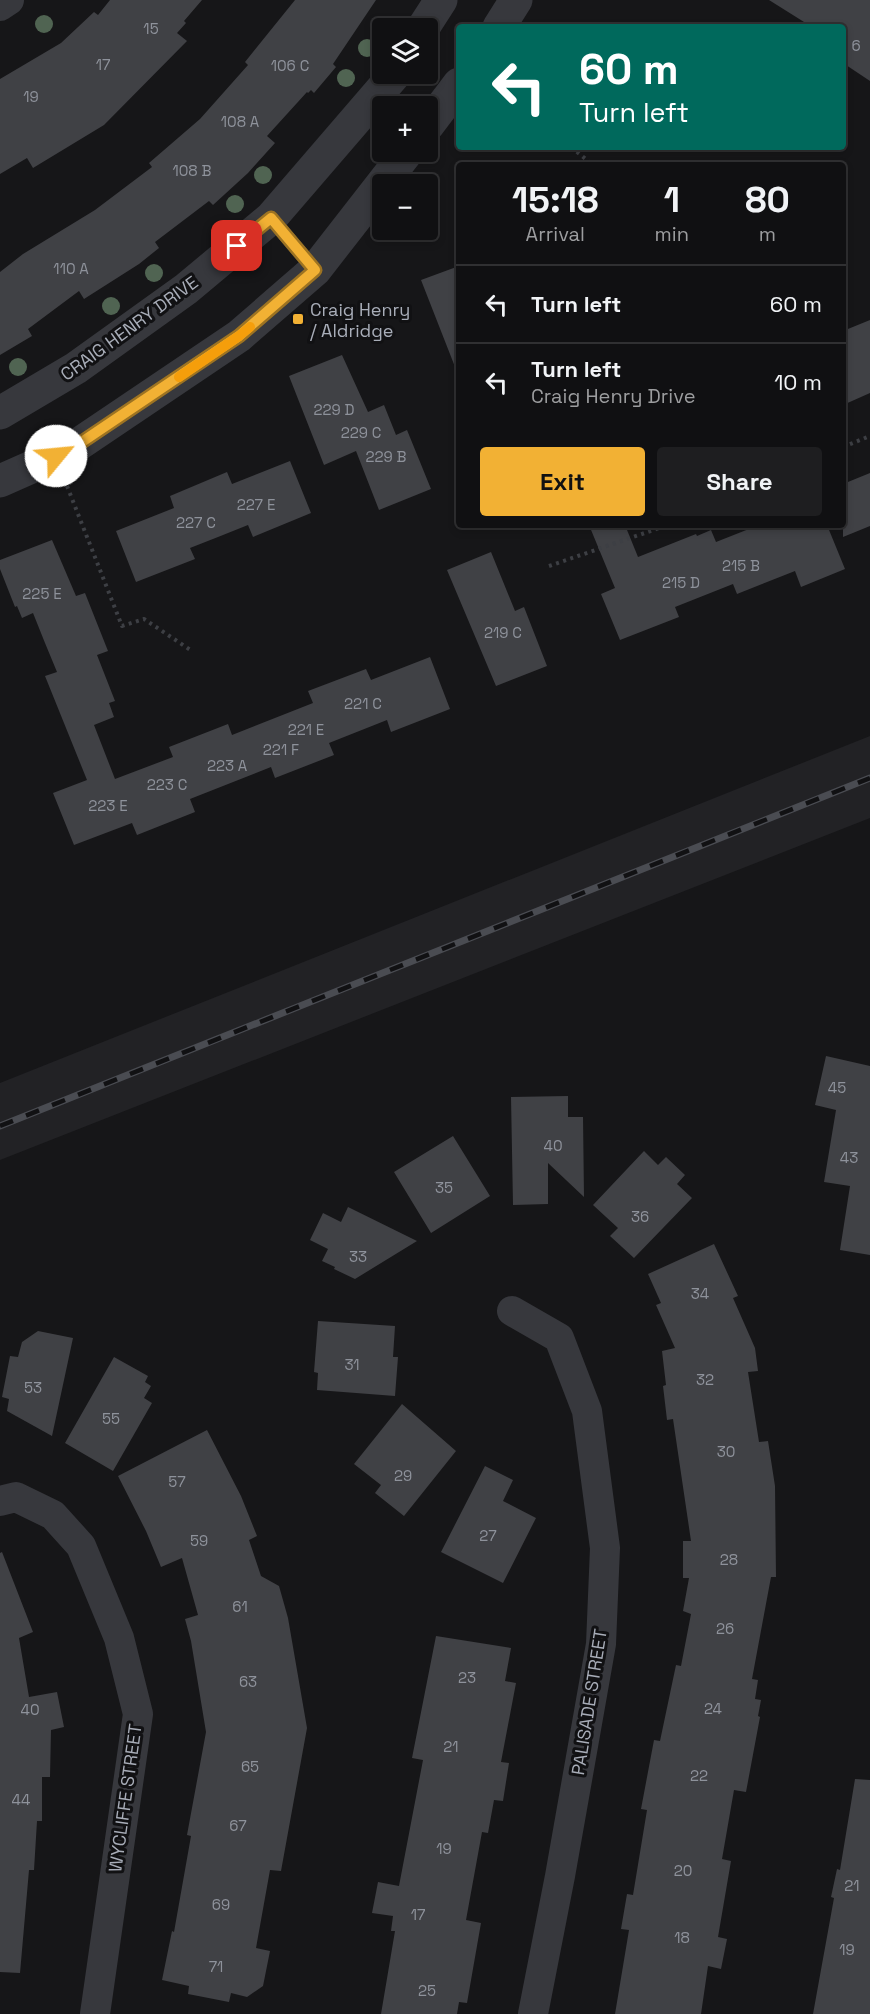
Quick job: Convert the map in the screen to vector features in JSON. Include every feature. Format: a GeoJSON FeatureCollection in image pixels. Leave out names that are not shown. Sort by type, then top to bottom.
{"type":"FeatureCollection","features":[{"type":"Feature","properties":{"kind":"street"},"geometry":{"type":"LineString","coordinates":[[0,6],[9,0]]}},
{"type":"Feature","properties":{"kind":"street"},"geometry":{"type":"LineString","coordinates":[[429,18],[441,0]]}},
{"type":"Feature","properties":{"kind":"street"},"geometry":{"type":"LineString","coordinates":[[501,24],[516,0]]}},
{"type":"Feature","properties":{"kind":"street","name":"CRAIG HENRY DRIVE"},"geometry":{"type":"LineString","coordinates":[[0,413],[76,368],[186,289],[271,218],[386,84]]}},
{"type":"Feature","properties":{"kind":"street"},"geometry":{"type":"LineString","coordinates":[[438,112],[456,88]]}},
{"type":"Feature","properties":{"kind":"street"},"geometry":{"type":"LineString","coordinates":[[0,481],[70,450],[239,336],[315,270],[399,162]]}},
{"type":"Feature","properties":{"kind":"street","name":"PALISADE STREET"},"geometry":{"type":"LineString","coordinates":[[512,1311],[560,1338],[588,1411],[605,1548],[601,1644],[533,2014]]}},
{"type":"Feature","properties":{"kind":"street","name":"WYCLIFFE STREET"},"geometry":{"type":"LineString","coordinates":[[0,1502],[16,1497],[53,1515],[81,1546],[119,1638],[138,1714],[95,2014]]}},
{"type":"Feature","properties":{"kind":"lane"},"geometry":{"type":"LineString","coordinates":[[271,218],[315,270]]}},
{"type":"Feature","properties":{"kind":"path"},"geometry":{"type":"LineString","coordinates":[[575,150],[589,162]]}},
{"type":"Feature","properties":{"kind":"path"},"geometry":{"type":"LineString","coordinates":[[846,446],[870,436]]}},
{"type":"Feature","properties":{"kind":"path"},"geometry":{"type":"LineString","coordinates":[[67,486],[122,626],[144,618],[192,651]]}},
{"type":"Feature","properties":{"kind":"path"},"geometry":{"type":"LineString","coordinates":[[549,566],[659,528]]}},
{"type":"Feature","properties":{"kind":"shaded area"},"geometry":{"type":"Polygon","coordinates":[[[870,736],[870,818],[0,1160],[0,1083],[870,736]]]}},
{"type":"Feature","properties":{"kind":"building"},"geometry":{"type":"Polygon","coordinates":[[[110,0],[202,0],[177,33],[187,41],[104,125],[33,168],[27,158],[0,174],[0,79],[61,43],[94,12],[98,15],[110,0]]]}},
{"type":"Feature","properties":{"kind":"building"},"geometry":{"type":"Polygon","coordinates":[[[295,0],[376,0],[333,64],[336,67],[314,93],[311,90],[307,92],[267,136],[275,143],[248,173],[213,205],[209,201],[155,242],[159,248],[139,264],[84,299],[79,291],[28,329],[32,336],[0,355],[0,272],[23,254],[95,210],[152,167],[149,163],[200,119],[248,65],[245,62],[295,0]]]}},
{"type":"Feature","properties":{"kind":"building"},"geometry":{"type":"Polygon","coordinates":[[[769,0],[870,0],[870,81],[846,65],[846,24],[807,24],[769,0]]]}},
{"type":"Feature","properties":{"kind":"building"},"geometry":{"type":"Polygon","coordinates":[[[456,267],[456,369],[421,280],[456,267]]]}},
{"type":"Feature","properties":{"kind":"building"},"geometry":{"type":"Polygon","coordinates":[[[870,320],[870,393],[846,404],[846,330],[870,320]]]}},
{"type":"Feature","properties":{"kind":"building"},"geometry":{"type":"Polygon","coordinates":[[[342,355],[368,412],[384,405],[396,435],[407,430],[431,489],[379,510],[356,451],[324,465],[289,376],[342,355]]]}},
{"type":"Feature","properties":{"kind":"building"},"geometry":{"type":"Polygon","coordinates":[[[290,461],[311,513],[253,537],[248,525],[190,548],[195,559],[136,582],[116,531],[174,508],[170,496],[227,472],[232,484],[290,461]]]}},
{"type":"Feature","properties":{"kind":"building"},"geometry":{"type":"Polygon","coordinates":[[[870,473],[870,526],[843,537],[843,528],[846,528],[846,483],[870,473]]]}},
{"type":"Feature","properties":{"kind":"building"},"geometry":{"type":"Polygon","coordinates":[[[590,528],[626,528],[638,557],[711,530],[716,542],[751,528],[828,528],[845,569],[801,587],[795,571],[737,594],[733,584],[675,607],[679,617],[620,640],[601,594],[615,588],[590,528]]]}},
{"type":"Feature","properties":{"kind":"building"},"geometry":{"type":"Polygon","coordinates":[[[52,540],[76,596],[85,593],[108,651],[97,655],[115,701],[109,703],[114,717],[94,725],[115,779],[173,757],[169,747],[228,724],[232,735],[313,703],[308,691],[366,669],[371,680],[430,657],[450,709],[391,732],[387,720],[329,743],[334,755],[275,778],[271,767],[190,799],[195,812],[137,835],[132,823],[74,845],[53,793],[87,780],[45,676],[57,672],[33,613],[22,618],[17,606],[15,607],[0,569],[0,560],[52,540]]]}},
{"type":"Feature","properties":{"kind":"building"},"geometry":{"type":"Polygon","coordinates":[[[491,552],[515,611],[524,607],[547,666],[496,686],[447,570],[491,552]]]}},
{"type":"Feature","properties":{"kind":"building"},"geometry":{"type":"Polygon","coordinates":[[[826,1056],[870,1066],[870,1255],[840,1250],[850,1186],[824,1182],[836,1110],[815,1105],[826,1056]]]}},
{"type":"Feature","properties":{"kind":"building"},"geometry":{"type":"Polygon","coordinates":[[[568,1096],[568,1117],[583,1117],[584,1197],[548,1163],[548,1204],[513,1205],[511,1097],[568,1096]]]}},
{"type":"Feature","properties":{"kind":"building"},"geometry":{"type":"Polygon","coordinates":[[[453,1136],[490,1196],[431,1233],[394,1172],[453,1136]]]}},
{"type":"Feature","properties":{"kind":"building"},"geometry":{"type":"Polygon","coordinates":[[[644,1151],[658,1165],[666,1157],[685,1175],[677,1184],[692,1198],[634,1258],[610,1236],[618,1228],[593,1205],[644,1151]]]}},
{"type":"Feature","properties":{"kind":"building"},"geometry":{"type":"Polygon","coordinates":[[[348,1207],[417,1241],[355,1279],[334,1269],[335,1267],[322,1261],[328,1249],[310,1240],[323,1213],[341,1222],[348,1207]]]}},
{"type":"Feature","properties":{"kind":"building"},"geometry":{"type":"Polygon","coordinates":[[[714,1244],[738,1296],[733,1298],[755,1348],[758,1371],[748,1372],[759,1442],[768,1441],[775,1486],[776,1577],[771,1577],[752,1679],[758,1680],[755,1699],[761,1700],[758,1716],[760,1717],[746,1792],[734,1790],[722,1859],[731,1861],[718,1937],[727,1939],[721,1969],[708,1966],[701,2014],[615,2014],[629,1930],[621,1929],[627,1894],[633,1895],[647,1810],[641,1809],[654,1740],[660,1741],[676,1665],[681,1666],[691,1614],[683,1611],[689,1578],[683,1578],[683,1541],[691,1541],[673,1419],[667,1420],[663,1386],[666,1385],[662,1351],[675,1348],[656,1305],[661,1303],[648,1274],[714,1244]]]}},
{"type":"Feature","properties":{"kind":"building"},"geometry":{"type":"Polygon","coordinates":[[[318,1321],[395,1326],[393,1357],[398,1357],[395,1396],[317,1390],[318,1373],[314,1372],[318,1321]]]}},
{"type":"Feature","properties":{"kind":"building"},"geometry":{"type":"Polygon","coordinates":[[[38,1331],[73,1338],[52,1436],[7,1411],[9,1399],[2,1397],[10,1356],[18,1357],[22,1342],[38,1331]]]}},
{"type":"Feature","properties":{"kind":"building"},"geometry":{"type":"Polygon","coordinates":[[[114,1357],[148,1376],[145,1382],[151,1386],[144,1398],[152,1403],[113,1471],[65,1443],[114,1357]]]}},
{"type":"Feature","properties":{"kind":"building"},"geometry":{"type":"Polygon","coordinates":[[[402,1404],[456,1451],[404,1516],[375,1493],[381,1485],[354,1464],[402,1404]]]}},
{"type":"Feature","properties":{"kind":"building"},"geometry":{"type":"Polygon","coordinates":[[[207,1430],[241,1496],[257,1536],[249,1540],[261,1576],[279,1586],[288,1618],[307,1728],[281,1871],[270,1870],[256,1948],[270,1951],[263,1986],[247,1997],[231,1993],[229,2002],[188,1994],[189,1986],[162,1980],[172,1931],[174,1932],[191,1836],[187,1835],[206,1732],[191,1641],[185,1619],[198,1615],[182,1558],[161,1567],[146,1531],[118,1476],[207,1430]]]}},
{"type":"Feature","properties":{"kind":"building"},"geometry":{"type":"Polygon","coordinates":[[[485,1466],[513,1480],[503,1501],[536,1518],[503,1583],[441,1552],[485,1466]]]}},
{"type":"Feature","properties":{"kind":"building"},"geometry":{"type":"Polygon","coordinates":[[[2,1552],[33,1632],[19,1638],[29,1697],[57,1692],[64,1727],[51,1730],[50,1777],[42,1777],[42,1821],[37,1821],[34,1870],[29,1870],[20,1973],[0,1972],[0,1553],[2,1552]]]}},
{"type":"Feature","properties":{"kind":"building"},"geometry":{"type":"Polygon","coordinates":[[[436,1636],[511,1648],[505,1681],[516,1683],[501,1762],[509,1763],[503,1801],[494,1800],[488,1833],[482,1832],[466,1920],[481,1923],[467,2003],[459,2002],[457,2014],[381,2014],[395,1931],[391,1931],[393,1916],[372,1913],[378,1882],[399,1886],[423,1760],[412,1758],[436,1636]]]}},
{"type":"Feature","properties":{"kind":"building"},"geometry":{"type":"Polygon","coordinates":[[[855,1779],[870,1780],[870,2014],[813,2014],[834,1898],[831,1897],[837,1869],[840,1870],[855,1779]]]}},
{"type":"Feature","properties":{"kind":"railway"},"geometry":{"type":"LineString","coordinates":[[0,1126],[870,778]]}},
{"type":"Feature","properties":{"kind":"slow traffic"},"geometry":{"type":"LineString","coordinates":[[179,377],[250,327]]}},
{"type":"Feature","properties":{"kind":"place","name":"Craig Henry / Aldridge"},"geometry":{"type":"Point","coordinates":[298,319]}},
{"type":"Feature","properties":{"kind":"route"},"geometry":{"type":"LineString","coordinates":[[56,456],[70,450],[239,336],[315,270],[271,218],[237,246]]}}]}
